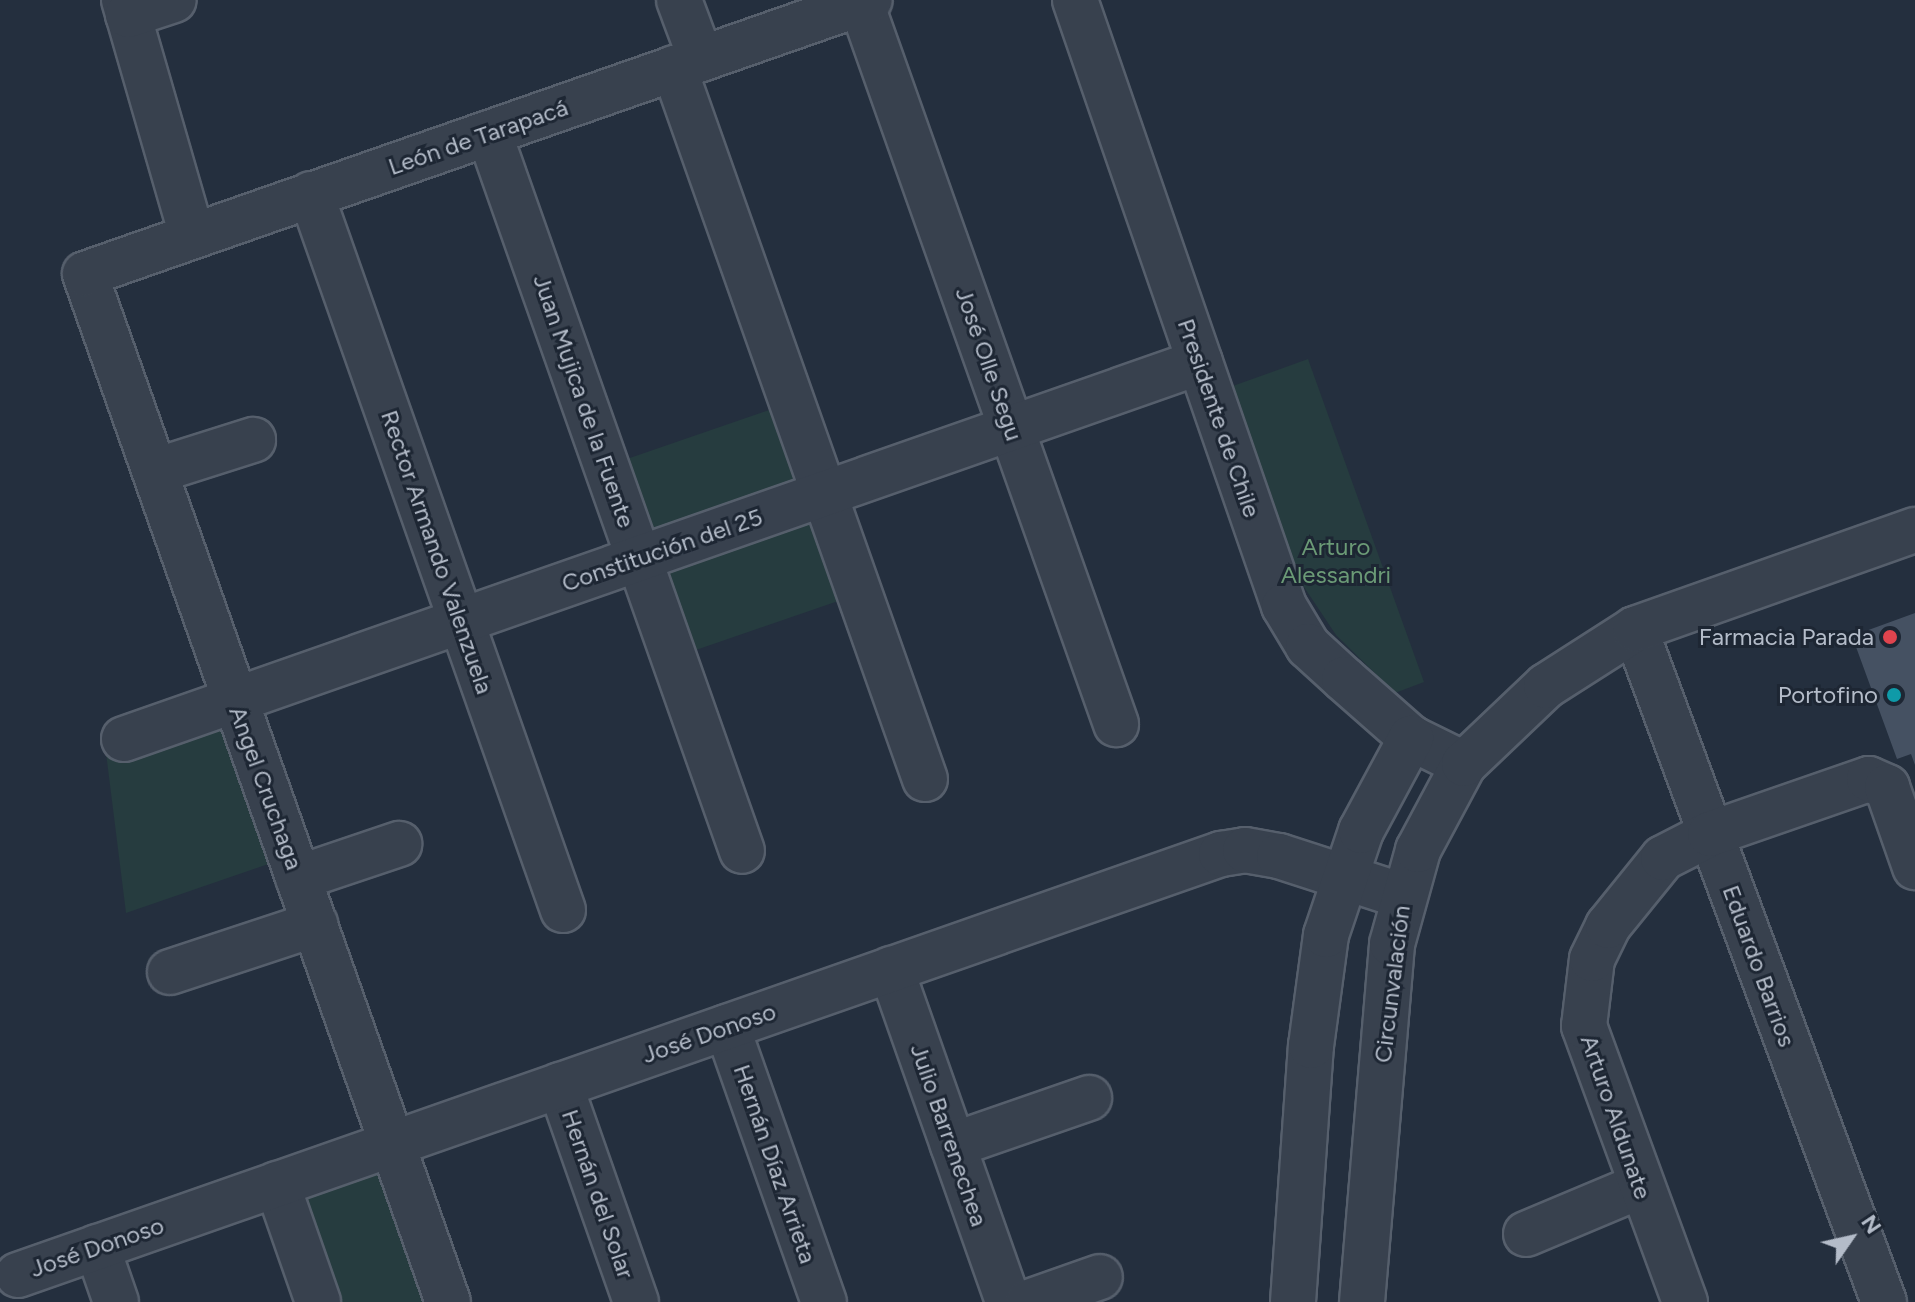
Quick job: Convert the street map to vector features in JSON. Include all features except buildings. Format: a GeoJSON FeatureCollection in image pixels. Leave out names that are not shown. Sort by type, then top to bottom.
{"type":"FeatureCollection","features":[{"type":"Feature","properties":{"kind":"street"},"geometry":{"type":"LineString","coordinates":[[174,0],[126,8],[192,236]]}},
{"type":"Feature","properties":{"kind":"street"},"geometry":{"type":"LineString","coordinates":[[679,0],[688,64],[824,493],[925,779]]}},
{"type":"Feature","properties":{"kind":"street","name":"Presidente de Chile"},"geometry":{"type":"LineString","coordinates":[[1075,0],[1284,606],[1308,646],[1411,738],[1464,764]]}},
{"type":"Feature","properties":{"kind":"street","name":"León de Tarapacá"},"geometry":{"type":"LineString","coordinates":[[85,274],[866,2]]}},
{"type":"Feature","properties":{"kind":"street","name":"José Olle Segu"},"geometry":{"type":"LineString","coordinates":[[866,2],[1116,724]]}},
{"type":"Feature","properties":{"kind":"street","name":"Juan Mujica de la Fuente"},"geometry":{"type":"LineString","coordinates":[[489,133],[742,851]]}},
{"type":"Feature","properties":{"kind":"street","name":"Rector Armando Valenzuela"},"geometry":{"type":"LineString","coordinates":[[311,194],[563,910]]}},
{"type":"Feature","properties":{"kind":"street","name":"Angel Cruchaga"},"geometry":{"type":"LineString","coordinates":[[85,274],[448,1302]]}},
{"type":"Feature","properties":{"kind":"street","name":"Constitución del 25"},"geometry":{"type":"LineString","coordinates":[[124,739],[1200,362]]}},
{"type":"Feature","properties":{"kind":"street"},"geometry":{"type":"LineString","coordinates":[[155,471],[253,440]]}},
{"type":"Feature","properties":{"kind":"street","name":"Circunvalación"},"geometry":{"type":"LineString","coordinates":[[1362,1302],[1387,993],[1403,896],[1418,850],[1464,764],[1546,686],[1635,629],[1915,530]]}},
{"type":"Feature","properties":{"kind":"street","name":"Eduardo Barrios"},"geometry":{"type":"LineString","coordinates":[[1635,629],[1884,1302]]}},
{"type":"Feature","properties":{"kind":"street"},"geometry":{"type":"LineString","coordinates":[[1293,1302],[1316,990],[1342,880],[1384,783],[1411,738]]}},
{"type":"Feature","properties":{"kind":"street","name":"Arturo Aldunate"},"geometry":{"type":"LineString","coordinates":[[1685,1302],[1584,1026],[1592,959],[1637,885],[1663,858],[1710,834],[1869,779],[1887,787],[1915,867]]}},
{"type":"Feature","properties":{"kind":"street"},"geometry":{"type":"LineString","coordinates":[[298,878],[399,844]]}},
{"type":"Feature","properties":{"kind":"street","name":"José Donoso"},"geometry":{"type":"LineString","coordinates":[[18,1275],[1221,854],[1245,850],[1279,856],[1342,880],[1403,896]]}},
{"type":"Feature","properties":{"kind":"street"},"geometry":{"type":"LineString","coordinates":[[170,972],[315,924]]}},
{"type":"Feature","properties":{"kind":"street","name":"Julio Barrenechea"},"geometry":{"type":"LineString","coordinates":[[891,969],[1008,1302]]}},
{"type":"Feature","properties":{"kind":"street","name":"Hernán Díaz Arrieta"},"geometry":{"type":"LineString","coordinates":[[727,1027],[824,1302]]}},
{"type":"Feature","properties":{"kind":"street","name":"Hernán del Solar"},"geometry":{"type":"LineString","coordinates":[[560,1085],[636,1302]]}},
{"type":"Feature","properties":{"kind":"street"},"geometry":{"type":"LineString","coordinates":[[953,1145],[1089,1098]]}},
{"type":"Feature","properties":{"kind":"street"},"geometry":{"type":"LineString","coordinates":[[277,1184],[318,1302]]}},
{"type":"Feature","properties":{"kind":"street"},"geometry":{"type":"LineString","coordinates":[[1526,1234],[1640,1186]]}},
{"type":"Feature","properties":{"kind":"street"},"geometry":{"type":"LineString","coordinates":[[97,1247],[116,1302]]}},
{"type":"Feature","properties":{"kind":"street"},"geometry":{"type":"LineString","coordinates":[[1029,1302],[1100,1277]]}},
{"type":"Feature","properties":{"kind":"green space","name":"Arturo Alessandri"},"geometry":{"type":"Polygon","coordinates":[[[1308,359],[1424,682],[1395,693],[1336,635],[1298,578],[1230,387],[1308,359]]]}},
{"type":"Feature","properties":{"kind":"green space"},"geometry":{"type":"Polygon","coordinates":[[[775,408],[841,600],[676,657],[610,465],[775,408]]]}},
{"type":"Feature","properties":{"kind":"green space"},"geometry":{"type":"Polygon","coordinates":[[[225,702],[277,861],[126,913],[105,745],[225,702]]]}},
{"type":"Feature","properties":{"kind":"green space"},"geometry":{"type":"Polygon","coordinates":[[[386,1163],[433,1302],[336,1302],[299,1192],[386,1163]]]}},
{"type":"Feature","properties":{"kind":"place","name":"Farmacia Parada"},"geometry":{"type":"Point","coordinates":[1890,637]}},
{"type":"Feature","properties":{"kind":"place","name":"Portofino"},"geometry":{"type":"Point","coordinates":[1894,695]}}]}
